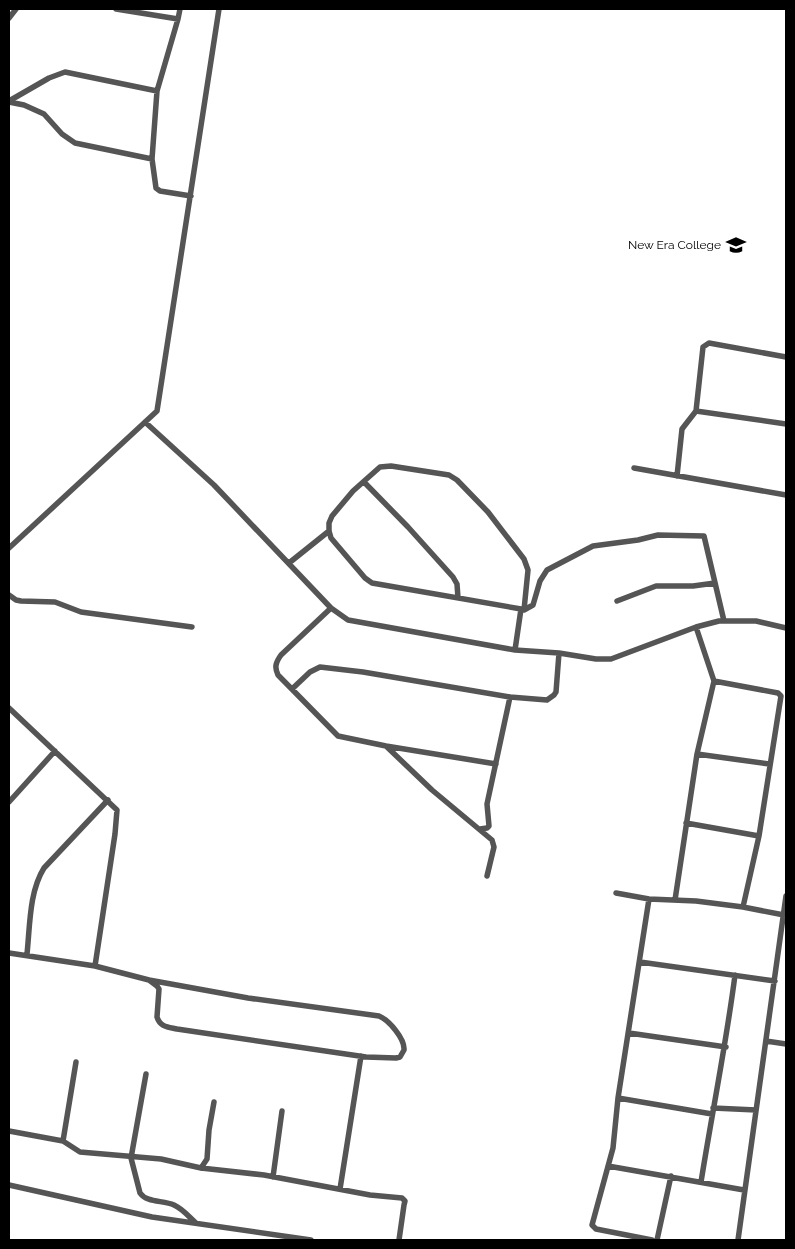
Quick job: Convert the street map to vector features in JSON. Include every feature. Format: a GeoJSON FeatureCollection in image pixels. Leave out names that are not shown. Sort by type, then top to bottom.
{"type":"FeatureCollection","features":[{"type":"Feature","properties":{"kind":"street"},"geometry":{"type":"LineString","coordinates":[[9,18],[16,9]]}},
{"type":"Feature","properties":{"kind":"street"},"geometry":{"type":"LineString","coordinates":[[116,9],[178,19]]}},
{"type":"Feature","properties":{"kind":"street"},"geometry":{"type":"LineString","coordinates":[[180,9],[157,91],[152,159],[156,188],[160,191],[191,196]]}},
{"type":"Feature","properties":{"kind":"street"},"geometry":{"type":"LineString","coordinates":[[9,548],[158,411],[219,9]]}},
{"type":"Feature","properties":{"kind":"street"},"geometry":{"type":"LineString","coordinates":[[9,101],[49,78],[64,72],[157,91]]}},
{"type":"Feature","properties":{"kind":"street"},"geometry":{"type":"LineString","coordinates":[[9,101],[44,114],[62,134],[75,143],[152,159]]}},
{"type":"Feature","properties":{"kind":"street"},"geometry":{"type":"LineString","coordinates":[[677,476],[682,429],[696,411],[703,347],[709,343],[786,357]]}},
{"type":"Feature","properties":{"kind":"street"},"geometry":{"type":"LineString","coordinates":[[696,411],[786,424]]}},
{"type":"Feature","properties":{"kind":"street"},"geometry":{"type":"LineString","coordinates":[[145,422],[214,485],[331,608],[348,620],[516,650],[559,653],[596,659],[611,659],[696,628],[724,621],[756,621],[786,628]]}},
{"type":"Feature","properties":{"kind":"street"},"geometry":{"type":"LineString","coordinates":[[516,650],[522,610],[528,570],[524,559],[488,512],[454,477],[386,466],[380,468],[353,491],[332,516],[329,523],[329,531],[336,545],[365,578],[372,583],[522,610],[533,605],[543,574],[555,565],[593,546],[638,540],[658,535],[704,536],[724,621]]}},
{"type":"Feature","properties":{"kind":"street"},"geometry":{"type":"LineString","coordinates":[[634,468],[786,495]]}},
{"type":"Feature","properties":{"kind":"street"},"geometry":{"type":"LineString","coordinates":[[364,482],[454,577],[457,584],[458,598]]}},
{"type":"Feature","properties":{"kind":"street"},"geometry":{"type":"LineString","coordinates":[[290,563],[329,531]]}},
{"type":"Feature","properties":{"kind":"street"},"geometry":{"type":"LineString","coordinates":[[617,601],[656,586],[688,586],[715,583]]}},
{"type":"Feature","properties":{"kind":"street"},"geometry":{"type":"LineString","coordinates":[[9,595],[21,601],[44,600],[54,602],[81,612],[192,627]]}},
{"type":"Feature","properties":{"kind":"street"},"geometry":{"type":"LineString","coordinates":[[331,608],[281,654],[276,670],[278,675],[292,690],[338,736],[496,764]]}},
{"type":"Feature","properties":{"kind":"street"},"geometry":{"type":"LineString","coordinates":[[675,900],[697,754],[714,681],[696,628]]}},
{"type":"Feature","properties":{"kind":"street"},"geometry":{"type":"LineString","coordinates":[[292,690],[310,672],[320,667],[363,672],[510,698],[547,700],[556,692],[559,653]]}},
{"type":"Feature","properties":{"kind":"street"},"geometry":{"type":"LineString","coordinates":[[714,681],[780,695],[758,836],[743,906]]}},
{"type":"Feature","properties":{"kind":"street"},"geometry":{"type":"LineString","coordinates":[[480,829],[489,826],[488,804],[510,698]]}},
{"type":"Feature","properties":{"kind":"street"},"geometry":{"type":"LineString","coordinates":[[9,708],[117,810],[118,815],[96,966]]}},
{"type":"Feature","properties":{"kind":"street"},"geometry":{"type":"LineString","coordinates":[[386,746],[432,790],[492,840],[494,844],[487,876]]}},
{"type":"Feature","properties":{"kind":"street"},"geometry":{"type":"LineString","coordinates":[[9,802],[55,751]]}},
{"type":"Feature","properties":{"kind":"street"},"geometry":{"type":"LineString","coordinates":[[697,754],[769,764]]}},
{"type":"Feature","properties":{"kind":"street"},"geometry":{"type":"LineString","coordinates":[[27,954],[34,890],[38,877],[44,868],[108,800]]}},
{"type":"Feature","properties":{"kind":"street"},"geometry":{"type":"LineString","coordinates":[[686,823],[758,836]]}},
{"type":"Feature","properties":{"kind":"street"},"geometry":{"type":"LineString","coordinates":[[616,893],[649,899],[702,901],[743,906],[784,915]]}},
{"type":"Feature","properties":{"kind":"street"},"geometry":{"type":"LineString","coordinates":[[738,1240],[786,896]]}},
{"type":"Feature","properties":{"kind":"street"},"geometry":{"type":"LineString","coordinates":[[649,899],[618,1098],[614,1142],[592,1222],[593,1227],[596,1229],[652,1240]]}},
{"type":"Feature","properties":{"kind":"street"},"geometry":{"type":"LineString","coordinates":[[9,953],[27,954],[96,966],[149,980],[248,998],[383,1017],[402,1041],[404,1050],[400,1057],[396,1058],[361,1056],[200,1033],[164,1026],[160,1024],[156,1017],[159,989],[149,980]]}},
{"type":"Feature","properties":{"kind":"street"},"geometry":{"type":"LineString","coordinates":[[640,962],[774,981]]}},
{"type":"Feature","properties":{"kind":"street"},"geometry":{"type":"LineString","coordinates":[[701,1182],[726,1047],[735,975]]}},
{"type":"Feature","properties":{"kind":"street"},"geometry":{"type":"LineString","coordinates":[[629,1032],[726,1047]]}},
{"type":"Feature","properties":{"kind":"street"},"geometry":{"type":"LineString","coordinates":[[766,1041],[786,1044]]}},
{"type":"Feature","properties":{"kind":"street"},"geometry":{"type":"LineString","coordinates":[[340,1189],[361,1056]]}},
{"type":"Feature","properties":{"kind":"street"},"geometry":{"type":"LineString","coordinates":[[63,1141],[76,1062]]}},
{"type":"Feature","properties":{"kind":"street"},"geometry":{"type":"LineString","coordinates":[[146,1074],[131,1158],[140,1193],[142,1196],[176,1206],[196,1223]]}},
{"type":"Feature","properties":{"kind":"street"},"geometry":{"type":"LineString","coordinates":[[618,1098],[713,1112],[756,1110]]}},
{"type":"Feature","properties":{"kind":"street"},"geometry":{"type":"LineString","coordinates":[[201,1168],[207,1159],[209,1130],[214,1102]]}},
{"type":"Feature","properties":{"kind":"street"},"geometry":{"type":"LineString","coordinates":[[273,1177],[282,1112]]}},
{"type":"Feature","properties":{"kind":"street"},"geometry":{"type":"LineString","coordinates":[[9,1131],[63,1141],[80,1152],[131,1158],[161,1159],[201,1168],[273,1177],[370,1195],[399,1197],[404,1199],[404,1205],[399,1240]]}},
{"type":"Feature","properties":{"kind":"street"},"geometry":{"type":"LineString","coordinates":[[207,1159],[212,1169]]}},
{"type":"Feature","properties":{"kind":"street"},"geometry":{"type":"LineString","coordinates":[[608,1166],[744,1190]]}},
{"type":"Feature","properties":{"kind":"street"},"geometry":{"type":"LineString","coordinates":[[657,1240],[671,1176]]}},
{"type":"Feature","properties":{"kind":"street"},"geometry":{"type":"LineString","coordinates":[[9,1185],[106,1208],[311,1240]]}},
{"type":"Feature","properties":{"kind":"place","name":"New Era College"},"geometry":{"type":"Point","coordinates":[736,245]}}]}
